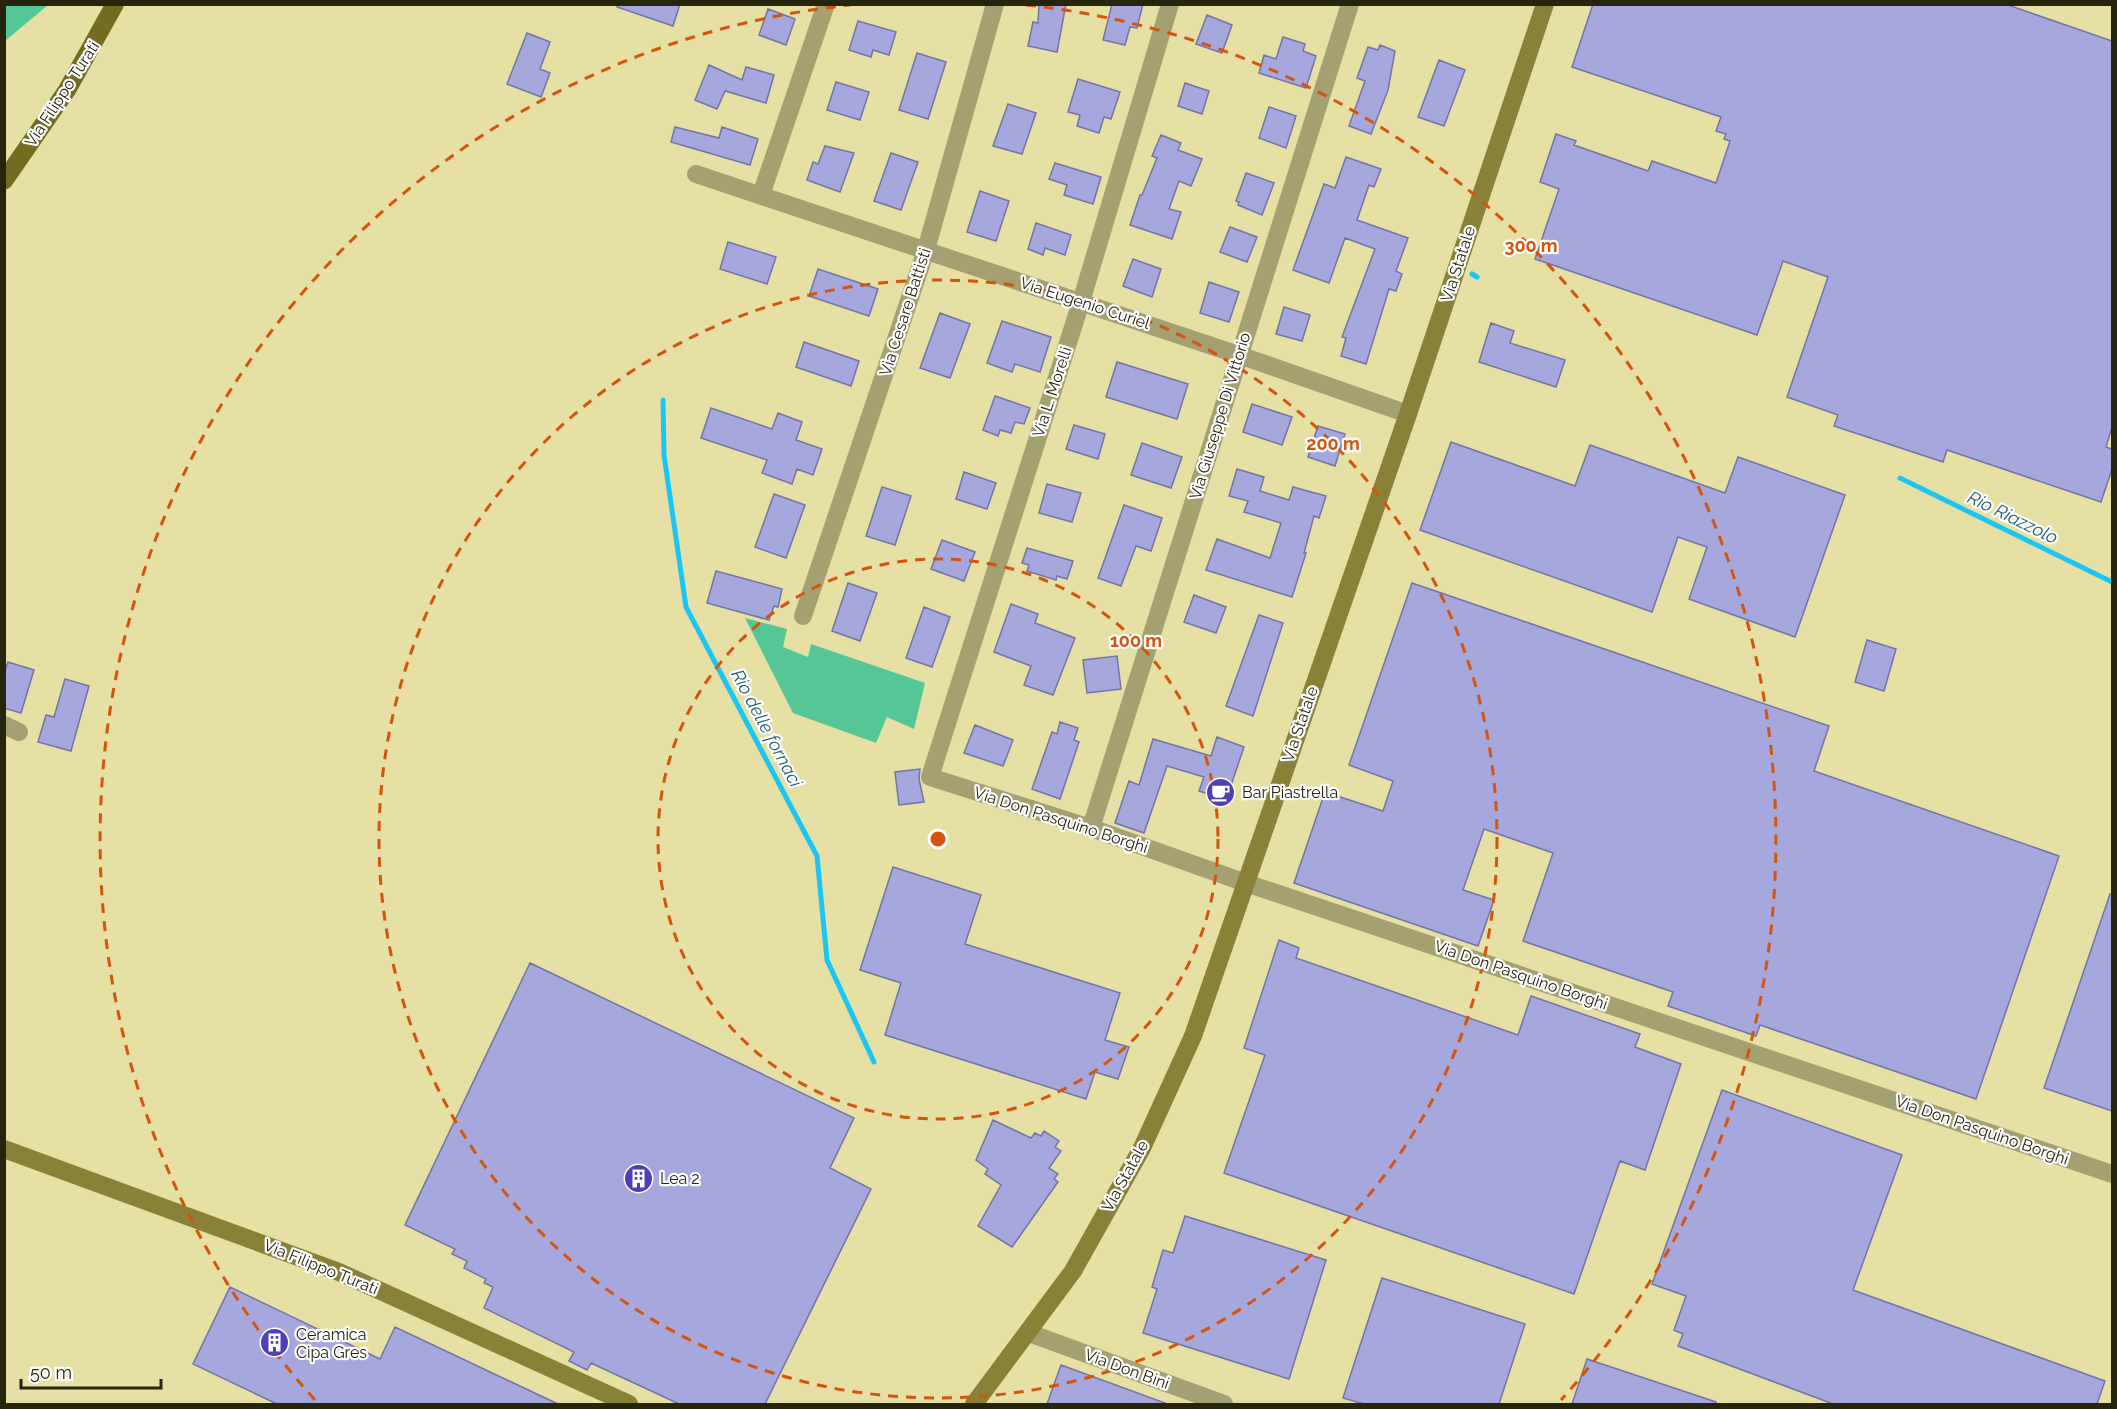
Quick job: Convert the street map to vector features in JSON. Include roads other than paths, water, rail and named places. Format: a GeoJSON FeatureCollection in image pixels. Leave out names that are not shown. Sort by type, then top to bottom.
{"type":"FeatureCollection","features":[{"type":"Feature","properties":{"kind":"main road","name":"Via Filippo Turati"},"geometry":{"type":"LineString","coordinates":[[4,181],[67,90],[116,4]]}},
{"type":"Feature","properties":{"kind":"main road","name":"Via Statale"},"geometry":{"type":"LineString","coordinates":[[974,1404],[1073,1271],[1142,1148],[1193,1035],[1408,414],[1545,4]]}},
{"type":"Feature","properties":{"kind":"main road","name":"Via Filippo Turati"},"geometry":{"type":"LineString","coordinates":[[4,1149],[339,1272],[629,1404]]}},
{"type":"Feature","properties":{"kind":"street"},"geometry":{"type":"LineString","coordinates":[[761,195],[826,4]]}},
{"type":"Feature","properties":{"kind":"street","name":"Via Cesare Battisti"},"geometry":{"type":"LineString","coordinates":[[803,616],[926,250],[996,4]]}},
{"type":"Feature","properties":{"kind":"street","name":"Via L. Morelli"},"geometry":{"type":"LineString","coordinates":[[930,777],[1081,302],[1170,4]]}},
{"type":"Feature","properties":{"kind":"street","name":"Via Giuseppe Di Vittorio"},"geometry":{"type":"LineString","coordinates":[[1090,828],[1350,4]]}},
{"type":"Feature","properties":{"kind":"street","name":"Via Eugenio Curiel"},"geometry":{"type":"LineString","coordinates":[[696,174],[1239,355],[1408,414]]}},
{"type":"Feature","properties":{"kind":"street","name":"Via Don Pasquino Borghi"},"geometry":{"type":"LineString","coordinates":[[930,777],[1090,828],[1246,883],[2112,1174]]}},
{"type":"Feature","properties":{"kind":"street","name":"Via Don Bini"},"geometry":{"type":"LineString","coordinates":[[1029,1333],[1224,1404]]}},
{"type":"Feature","properties":{"kind":"waterway","name":"Rio Riazzolo"},"geometry":{"type":"LineString","coordinates":[[1472,274],[1477,277]]}},
{"type":"Feature","properties":{"kind":"waterway","name":"Rio delle fornaci"},"geometry":{"type":"LineString","coordinates":[[663,400],[664,455],[686,607],[817,856],[827,960],[874,1062]]}},
{"type":"Feature","properties":{"kind":"waterway","name":"Rio Riazzolo"},"geometry":{"type":"LineString","coordinates":[[1900,478],[2112,582]]}},
{"type":"Feature","properties":{"kind":"place","name":"Bar Piastrella"},"geometry":{"type":"Point","coordinates":[1221,792]}},
{"type":"Feature","properties":{"kind":"place","name":"Lea 2"},"geometry":{"type":"Point","coordinates":[639,1178]}},
{"type":"Feature","properties":{"kind":"place","name":"Ceramica Cipa Gres"},"geometry":{"type":"Point","coordinates":[275,1343]}}]}
